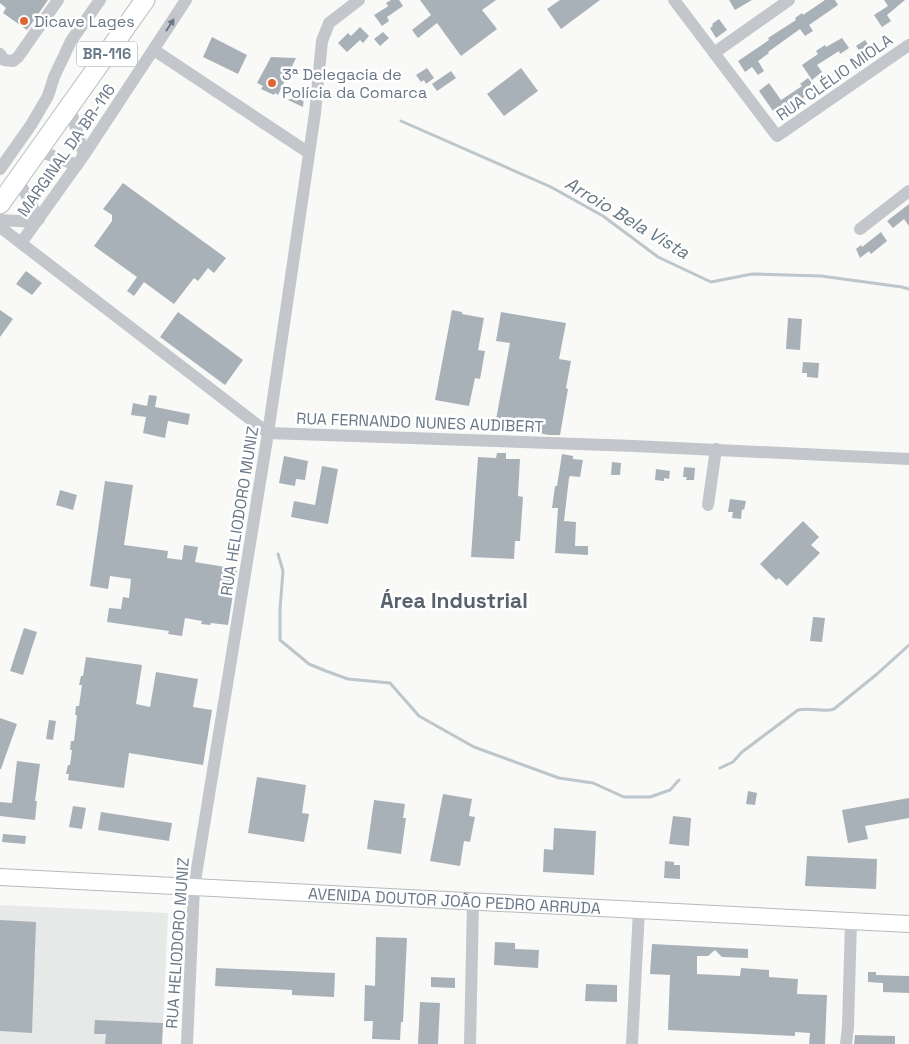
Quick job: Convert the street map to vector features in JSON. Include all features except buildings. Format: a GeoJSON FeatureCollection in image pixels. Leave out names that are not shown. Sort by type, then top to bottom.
{"type":"FeatureCollection","features":[{"type":"Feature","properties":{"kind":"highway","name":"BR-116"},"geometry":{"type":"LineString","coordinates":[[0,204],[146,0]]}},
{"type":"Feature","properties":{"kind":"main road","name":"AVENIDA DOUTOR JOÃO PEDRO ARRUDA"},"geometry":{"type":"LineString","coordinates":[[0,877],[909,924]]}},
{"type":"Feature","properties":{"kind":"street"},"geometry":{"type":"LineString","coordinates":[[0,54],[4,60],[13,61],[18,57],[58,0]]}},
{"type":"Feature","properties":{"kind":"street"},"geometry":{"type":"LineString","coordinates":[[0,169],[31,125],[48,96],[54,77],[71,41],[100,0]]}},
{"type":"Feature","properties":{"kind":"street","name":"MARGINAL DA BR-116"},"geometry":{"type":"LineString","coordinates":[[21,244],[80,160],[186,0]]}},
{"type":"Feature","properties":{"kind":"street","name":"RUA HELIODORO MUNIZ"},"geometry":{"type":"LineString","coordinates":[[187,1044],[194,887],[268,433],[309,153],[324,31],[335,16],[358,0]]}},
{"type":"Feature","properties":{"kind":"street"},"geometry":{"type":"LineString","coordinates":[[674,0],[714,53],[789,0]]}},
{"type":"Feature","properties":{"kind":"street","name":"RUA CLÉLIO MIOLA"},"geometry":{"type":"LineString","coordinates":[[714,53],[777,136],[909,45]]}},
{"type":"Feature","properties":{"kind":"street"},"geometry":{"type":"LineString","coordinates":[[154,50],[309,153]]}},
{"type":"Feature","properties":{"kind":"street"},"geometry":{"type":"LineString","coordinates":[[39,151],[80,160],[70,108]]}},
{"type":"Feature","properties":{"kind":"street"},"geometry":{"type":"LineString","coordinates":[[0,220],[38,220],[18,180]]}},
{"type":"Feature","properties":{"kind":"street"},"geometry":{"type":"LineString","coordinates":[[860,229],[909,192]]}},
{"type":"Feature","properties":{"kind":"street"},"geometry":{"type":"LineString","coordinates":[[0,228],[268,433]]}},
{"type":"Feature","properties":{"kind":"street","name":"RUA FERNANDO NUNES AUDIBERT"},"geometry":{"type":"LineString","coordinates":[[268,433],[909,459]]}},
{"type":"Feature","properties":{"kind":"street"},"geometry":{"type":"LineString","coordinates":[[708,505],[716,450]]}},
{"type":"Feature","properties":{"kind":"street"},"geometry":{"type":"LineString","coordinates":[[470,1044],[473,902]]}},
{"type":"Feature","properties":{"kind":"street"},"geometry":{"type":"LineString","coordinates":[[632,1044],[639,910]]}},
{"type":"Feature","properties":{"kind":"street"},"geometry":{"type":"LineString","coordinates":[[846,1044],[851,921]]}},
{"type":"Feature","properties":{"kind":"shaded area"},"geometry":{"type":"Polygon","coordinates":[[[0,905],[168,913],[162,1044],[0,1044],[0,905]]]}},
{"type":"Feature","properties":{"kind":"waterway","name":"Arroio Bela Vista"},"geometry":{"type":"LineString","coordinates":[[401,121],[551,187],[603,216],[658,257],[711,282],[752,274],[821,276],[909,289]]}},
{"type":"Feature","properties":{"kind":"waterway"},"geometry":{"type":"LineString","coordinates":[[278,554],[283,571],[280,640],[309,664],[348,679],[390,683],[419,716],[474,747],[559,778],[593,783],[624,797],[650,797],[670,790],[679,780]]}},
{"type":"Feature","properties":{"kind":"waterway"},"geometry":{"type":"LineString","coordinates":[[720,768],[733,762],[742,752],[798,710],[834,709],[909,645]]}},
{"type":"Feature","properties":{"kind":"place","name":"Dicave Lages"},"geometry":{"type":"Point","coordinates":[24,21]}},
{"type":"Feature","properties":{"kind":"place","name":"3ª Delegacia de Polícia da Comarca"},"geometry":{"type":"Point","coordinates":[272,83]}},
{"type":"Feature","properties":{"kind":"district","name":"Área Industrial"},"geometry":{"type":"Point","coordinates":[454,601]}}]}
